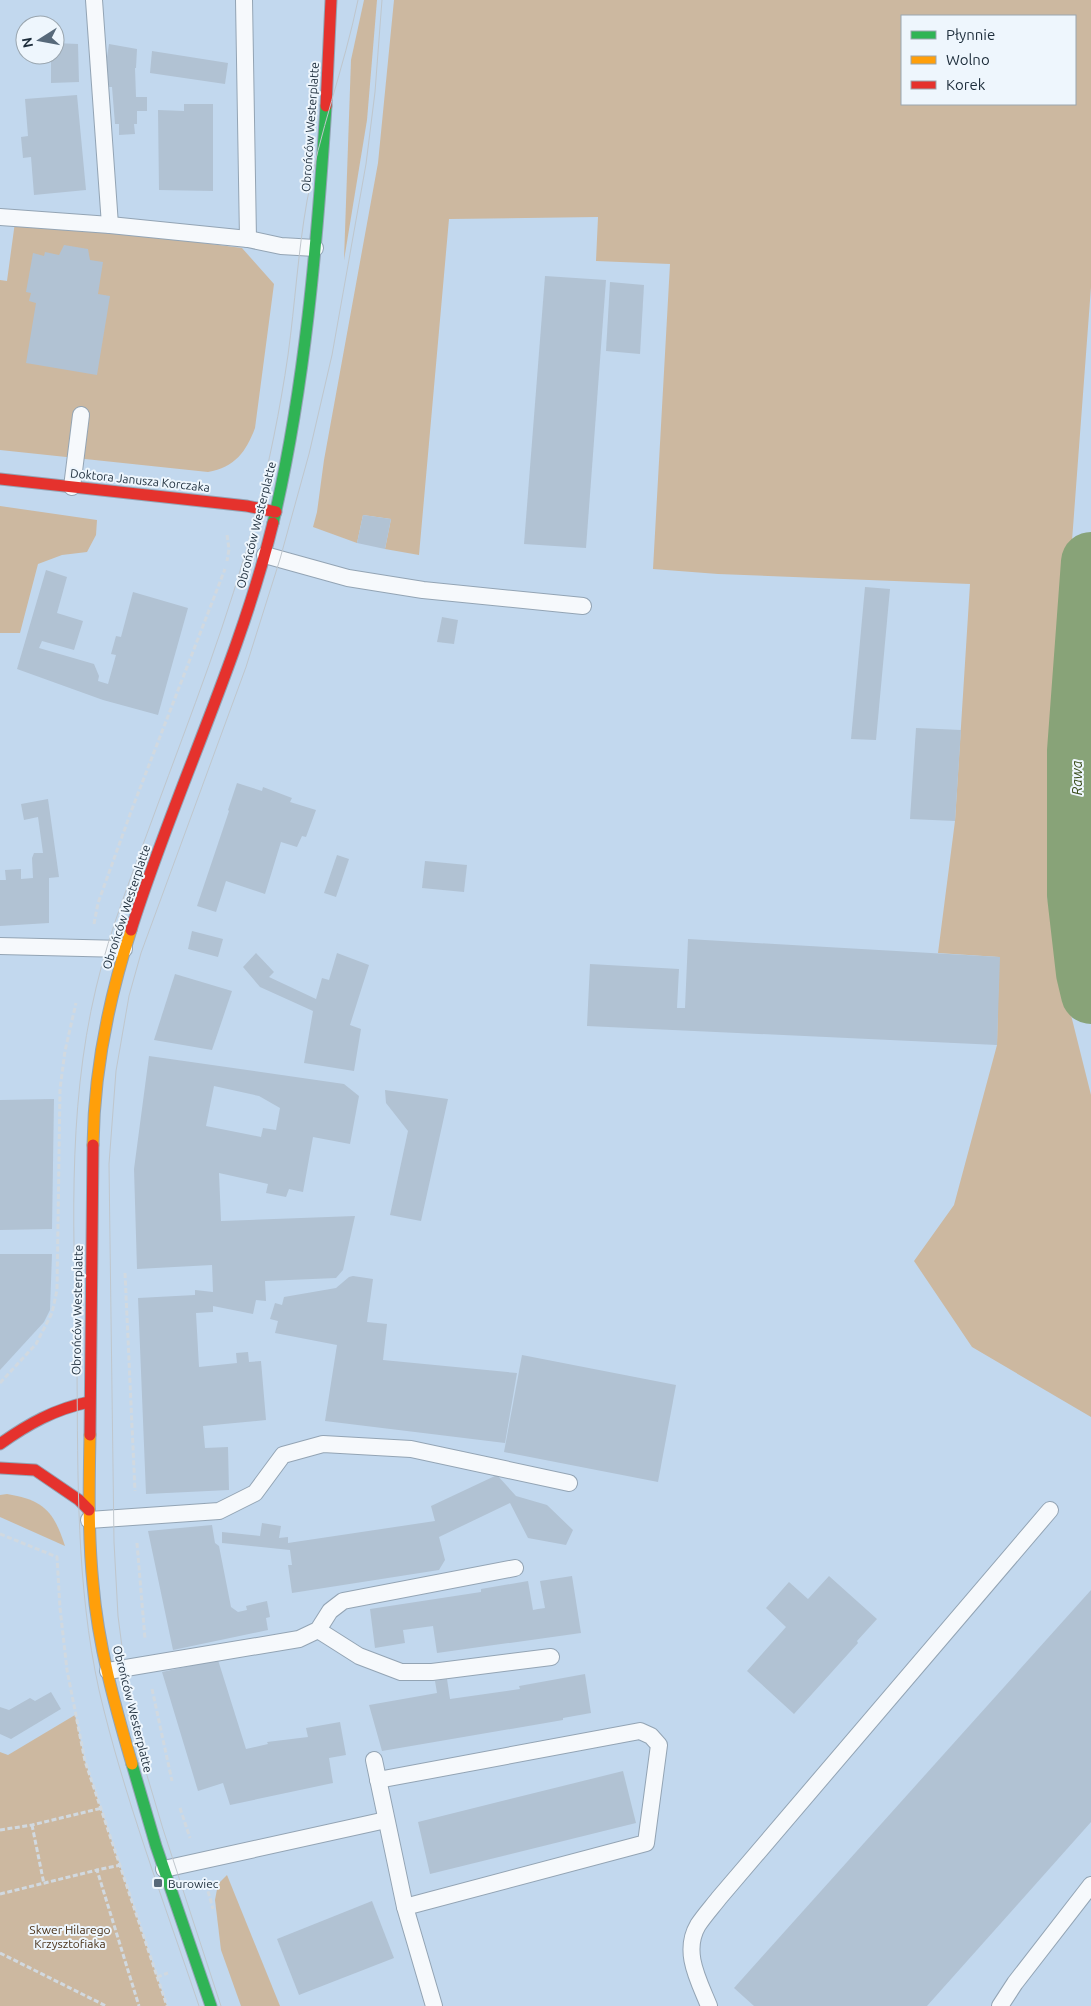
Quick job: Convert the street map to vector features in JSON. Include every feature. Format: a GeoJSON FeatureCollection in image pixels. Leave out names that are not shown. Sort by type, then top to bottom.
{"type":"FeatureCollection","features":[{"type":"Feature","properties":{"kind":"street","name":"Obrońców Westerplatte"},"geometry":{"type":"LineString","coordinates":[[211,2006],[164,1869],[128,1750],[101,1640],[92,1585],[89,1515],[89,1402],[93,1125],[97,1079],[106,1028],[124,949],[150,871],[218,694],[265,555],[276,512],[294,425],[315,248],[326,121],[331,0]]}},
{"type":"Feature","properties":{"kind":"street","name":"Doktora Janusza Korczaka"},"geometry":{"type":"LineString","coordinates":[[0,479],[247,506],[276,512]]}},
{"type":"Feature","properties":{"kind":"street"},"geometry":{"type":"LineString","coordinates":[[0,1444],[25,1426],[67,1406],[89,1402]]}},
{"type":"Feature","properties":{"kind":"street"},"geometry":{"type":"LineString","coordinates":[[0,1468],[35,1470],[79,1500],[89,1515]]}},
{"type":"Feature","properties":{"kind":"lane"},"geometry":{"type":"LineString","coordinates":[[94,0],[110,225]]}},
{"type":"Feature","properties":{"kind":"lane"},"geometry":{"type":"LineString","coordinates":[[244,0],[248,239]]}},
{"type":"Feature","properties":{"kind":"lane"},"geometry":{"type":"LineString","coordinates":[[0,217],[110,225],[248,239],[281,246],[315,248]]}},
{"type":"Feature","properties":{"kind":"lane"},"geometry":{"type":"LineString","coordinates":[[72,487],[81,415]]}},
{"type":"Feature","properties":{"kind":"lane"},"geometry":{"type":"LineString","coordinates":[[265,555],[348,578],[423,590],[583,606]]}},
{"type":"Feature","properties":{"kind":"lane"},"geometry":{"type":"LineString","coordinates":[[0,946],[124,949]]}},
{"type":"Feature","properties":{"kind":"lane"},"geometry":{"type":"LineString","coordinates":[[89,1515],[136,1517],[219,1511],[255,1493],[283,1455],[323,1444],[411,1449],[568,1483]]}},
{"type":"Feature","properties":{"kind":"lane"},"geometry":{"type":"LineString","coordinates":[[709,2006],[693,1968],[690,1949],[697,1927],[725,1890],[1050,1510]]}},
{"type":"Feature","properties":{"kind":"lane"},"geometry":{"type":"LineString","coordinates":[[108,1671],[299,1639],[318,1630],[330,1611],[343,1601],[516,1568]]}},
{"type":"Feature","properties":{"kind":"lane"},"geometry":{"type":"LineString","coordinates":[[318,1630],[359,1656],[401,1672],[432,1672],[551,1657]]}},
{"type":"Feature","properties":{"kind":"lane"},"geometry":{"type":"LineString","coordinates":[[378,1780],[640,1731],[651,1736],[658,1745],[646,1844],[405,1907]]}},
{"type":"Feature","properties":{"kind":"lane"},"geometry":{"type":"LineString","coordinates":[[374,1760],[405,1907],[434,2006]]}},
{"type":"Feature","properties":{"kind":"lane"},"geometry":{"type":"LineString","coordinates":[[164,1869],[386,1820]]}},
{"type":"Feature","properties":{"kind":"lane"},"geometry":{"type":"LineString","coordinates":[[1000,2006],[1015,1983],[1091,1885]]}},
{"type":"Feature","properties":{"kind":"path"},"geometry":{"type":"LineString","coordinates":[[90,948],[98,903],[227,561],[228,537],[223,530]]}},
{"type":"Feature","properties":{"kind":"path"},"geometry":{"type":"LineString","coordinates":[[0,1383],[36,1344],[52,1313],[57,1290],[60,1089],[65,1051],[78,995]]}},
{"type":"Feature","properties":{"kind":"path"},"geometry":{"type":"LineString","coordinates":[[124,1267],[136,1517],[148,1665],[172,1782]]}},
{"type":"Feature","properties":{"kind":"path"},"geometry":{"type":"LineString","coordinates":[[0,1534],[57,1557],[66,1670],[85,1761],[167,2006]]}},
{"type":"Feature","properties":{"kind":"path"},"geometry":{"type":"LineString","coordinates":[[177,1800],[212,1900],[214,1918]]}},
{"type":"Feature","properties":{"kind":"path"},"geometry":{"type":"LineString","coordinates":[[0,1830],[32,1826],[102,1808]]}},
{"type":"Feature","properties":{"kind":"path"},"geometry":{"type":"LineString","coordinates":[[32,1826],[44,1884]]}},
{"type":"Feature","properties":{"kind":"path"},"geometry":{"type":"LineString","coordinates":[[0,1894],[121,1864]]}},
{"type":"Feature","properties":{"kind":"path"},"geometry":{"type":"LineString","coordinates":[[97,1870],[139,2006]]}},
{"type":"Feature","properties":{"kind":"path"},"geometry":{"type":"LineString","coordinates":[[0,1953],[106,2006]]}},
{"type":"Feature","properties":{"kind":"green space"},"geometry":{"type":"Polygon","coordinates":[[[364,0],[377,0],[367,120],[344,260],[351,60],[364,0]]]}},
{"type":"Feature","properties":{"kind":"green space"},"geometry":{"type":"Polygon","coordinates":[[[394,0],[1091,0],[1091,287],[1047,895],[1057,959],[1091,1095],[1091,1417],[972,1347],[914,1261],[954,1205],[997,1045],[999,957],[938,953],[955,821],[970,584],[718,574],[653,569],[670,264],[596,261],[598,217],[449,219],[419,555],[385,549],[391,519],[363,515],[357,543],[313,527],[317,512],[324,460],[378,163],[394,0]]]}},
{"type":"Feature","properties":{"kind":"green space"},"geometry":{"type":"Polygon","coordinates":[[[15,222],[242,248],[274,284],[255,428],[248,444],[238,457],[217,470],[208,472],[0,450],[0,280],[7,281],[15,222]]]}},
{"type":"Feature","properties":{"kind":"green space"},"geometry":{"type":"Polygon","coordinates":[[[0,506],[97,520],[96,535],[87,552],[62,555],[38,564],[20,633],[0,633],[0,506]]]}},
{"type":"Feature","properties":{"kind":"green space"},"geometry":{"type":"Polygon","coordinates":[[[7,1494],[30,1500],[46,1510],[52,1516],[65,1546],[0,1517],[0,1495],[7,1494]]]}},
{"type":"Feature","properties":{"kind":"green space","name":"Skwer Hilarego Krzysztofiaka"},"geometry":{"type":"Polygon","coordinates":[[[75,1715],[85,1761],[167,2006],[0,2006],[0,1752],[8,1755],[75,1715]]]}},
{"type":"Feature","properties":{"kind":"green space"},"geometry":{"type":"Polygon","coordinates":[[[227,1875],[280,2006],[241,2006],[221,1950],[215,1900],[218,1884],[227,1875]]]}},
{"type":"Feature","properties":{"kind":"building"},"geometry":{"type":"Polygon","coordinates":[[[65,43],[78,44],[79,82],[51,83],[51,65],[65,65],[65,43]]]}},
{"type":"Feature","properties":{"kind":"building"},"geometry":{"type":"Polygon","coordinates":[[[109,44],[137,49],[135,68],[136,97],[147,97],[147,111],[137,111],[137,124],[134,124],[135,134],[119,135],[119,124],[115,124],[112,87],[107,87],[106,64],[109,44]]]}},
{"type":"Feature","properties":{"kind":"building"},"geometry":{"type":"Polygon","coordinates":[[[152,51],[228,63],[225,84],[150,73],[152,51]]]}},
{"type":"Feature","properties":{"kind":"building"},"geometry":{"type":"Polygon","coordinates":[[[77,95],[86,190],[34,195],[31,157],[23,158],[21,137],[28,136],[25,99],[77,95]]]}},
{"type":"Feature","properties":{"kind":"building"},"geometry":{"type":"Polygon","coordinates":[[[184,104],[213,104],[213,191],[159,190],[158,110],[184,111],[184,104]]]}},
{"type":"Feature","properties":{"kind":"building"},"geometry":{"type":"Polygon","coordinates":[[[64,245],[88,249],[90,260],[103,262],[98,294],[110,296],[97,375],[26,363],[36,303],[29,301],[31,293],[26,292],[33,253],[44,256],[45,252],[59,255],[64,245]]]}},
{"type":"Feature","properties":{"kind":"building"},"geometry":{"type":"Polygon","coordinates":[[[545,276],[606,280],[586,548],[524,544],[545,276]]]}},
{"type":"Feature","properties":{"kind":"building"},"geometry":{"type":"Polygon","coordinates":[[[610,282],[644,285],[640,354],[606,351],[610,282]]]}},
{"type":"Feature","properties":{"kind":"building"},"geometry":{"type":"Polygon","coordinates":[[[363,515],[391,519],[385,549],[357,543],[363,515]]]}},
{"type":"Feature","properties":{"kind":"building"},"geometry":{"type":"Polygon","coordinates":[[[46,570],[67,577],[57,613],[83,621],[74,650],[42,641],[39,648],[94,664],[99,676],[98,681],[108,684],[116,655],[111,654],[116,636],[121,637],[133,592],[188,608],[158,715],[103,700],[17,669],[46,570]]]}},
{"type":"Feature","properties":{"kind":"building"},"geometry":{"type":"Polygon","coordinates":[[[865,587],[890,589],[876,740],[851,739],[865,587]]]}},
{"type":"Feature","properties":{"kind":"building"},"geometry":{"type":"Polygon","coordinates":[[[442,617],[458,620],[454,644],[437,642],[442,617]]]}},
{"type":"Feature","properties":{"kind":"building"},"geometry":{"type":"Polygon","coordinates":[[[916,728],[961,730],[955,821],[910,819],[916,728]]]}},
{"type":"Feature","properties":{"kind":"building"},"geometry":{"type":"Polygon","coordinates":[[[237,783],[262,791],[263,787],[292,798],[290,802],[316,810],[306,837],[302,836],[297,847],[281,842],[265,894],[226,881],[216,912],[197,906],[237,783]]]}},
{"type":"Feature","properties":{"kind":"building"},"geometry":{"type":"Polygon","coordinates":[[[48,799],[59,877],[49,878],[49,923],[0,926],[0,880],[6,880],[5,870],[21,869],[21,879],[33,878],[32,858],[34,853],[43,853],[38,817],[24,820],[21,804],[48,799]]]}},
{"type":"Feature","properties":{"kind":"building"},"geometry":{"type":"Polygon","coordinates":[[[337,855],[349,859],[336,897],[324,893],[337,855]]]}},
{"type":"Feature","properties":{"kind":"building"},"geometry":{"type":"Polygon","coordinates":[[[425,861],[467,865],[464,892],[422,888],[425,861]]]}},
{"type":"Feature","properties":{"kind":"building"},"geometry":{"type":"Polygon","coordinates":[[[192,931],[223,939],[218,957],[188,949],[192,931]]]}},
{"type":"Feature","properties":{"kind":"building"},"geometry":{"type":"Polygon","coordinates":[[[688,939],[1000,957],[997,1045],[587,1026],[590,964],[679,969],[677,1008],[685,1008],[688,939]]]}},
{"type":"Feature","properties":{"kind":"building"},"geometry":{"type":"Polygon","coordinates":[[[256,953],[274,972],[269,977],[316,999],[322,978],[329,980],[337,953],[369,965],[350,1025],[361,1029],[354,1071],[304,1063],[313,1011],[260,987],[243,967],[256,953]]]}},
{"type":"Feature","properties":{"kind":"building"},"geometry":{"type":"Polygon","coordinates":[[[175,974],[232,991],[212,1050],[154,1040],[175,974]]]}},
{"type":"Feature","properties":{"kind":"building"},"geometry":{"type":"Polygon","coordinates":[[[149,1056],[344,1084],[359,1096],[350,1144],[313,1137],[303,1192],[289,1189],[286,1197],[266,1193],[268,1184],[219,1173],[221,1221],[355,1216],[343,1270],[336,1278],[265,1281],[266,1301],[256,1300],[253,1314],[213,1306],[213,1312],[196,1313],[199,1367],[237,1363],[236,1353],[248,1352],[249,1362],[261,1361],[266,1420],[203,1426],[205,1448],[228,1447],[229,1490],[146,1494],[138,1298],[195,1295],[195,1290],[213,1292],[212,1265],[137,1269],[134,1169],[149,1056]],[[214,1086],[206,1126],[261,1137],[263,1128],[276,1130],[280,1108],[259,1096],[214,1086]]]}},
{"type":"Feature","properties":{"kind":"building"},"geometry":{"type":"Polygon","coordinates":[[[385,1090],[448,1099],[421,1221],[390,1215],[408,1131],[386,1103],[385,1090]]]}},
{"type":"Feature","properties":{"kind":"building"},"geometry":{"type":"Polygon","coordinates":[[[54,1099],[52,1229],[0,1230],[0,1100],[54,1099]]]}},
{"type":"Feature","properties":{"kind":"building"},"geometry":{"type":"Polygon","coordinates":[[[0,1254],[52,1254],[50,1310],[44,1322],[0,1370],[0,1254]]]}},
{"type":"Feature","properties":{"kind":"building"},"geometry":{"type":"Polygon","coordinates":[[[353,1276],[373,1279],[367,1322],[387,1324],[383,1360],[517,1373],[505,1443],[325,1421],[337,1345],[275,1333],[278,1321],[270,1319],[275,1303],[282,1305],[284,1297],[336,1288],[353,1276]]]}},
{"type":"Feature","properties":{"kind":"building"},"geometry":{"type":"Polygon","coordinates":[[[522,1355],[676,1385],[658,1482],[504,1452],[522,1355]]]}},
{"type":"Feature","properties":{"kind":"building"},"geometry":{"type":"Polygon","coordinates":[[[497,1475],[516,1496],[547,1505],[573,1530],[566,1545],[528,1538],[510,1503],[439,1537],[445,1560],[439,1570],[292,1593],[288,1565],[292,1565],[290,1550],[222,1543],[222,1532],[260,1536],[262,1523],[281,1526],[279,1538],[288,1537],[288,1543],[435,1521],[431,1506],[497,1475]]]}},
{"type":"Feature","properties":{"kind":"building"},"geometry":{"type":"Polygon","coordinates":[[[212,1525],[215,1543],[219,1546],[231,1607],[238,1612],[247,1610],[246,1606],[267,1601],[270,1617],[266,1618],[268,1630],[173,1650],[148,1531],[212,1525]]]}},
{"type":"Feature","properties":{"kind":"building"},"geometry":{"type":"Polygon","coordinates":[[[572,1576],[581,1633],[437,1653],[433,1626],[403,1630],[405,1643],[375,1648],[370,1609],[481,1592],[481,1589],[528,1581],[533,1610],[545,1608],[540,1581],[572,1576]]]}},
{"type":"Feature","properties":{"kind":"building"},"geometry":{"type":"Polygon","coordinates":[[[829,1576],[877,1619],[794,1714],[747,1671],[786,1627],[766,1608],[789,1582],[808,1599],[829,1576]]]}},
{"type":"Feature","properties":{"kind":"building"},"geometry":{"type":"Polygon","coordinates":[[[1091,1590],[1091,1822],[927,2006],[754,2006],[734,1988],[1091,1590]]]}},
{"type":"Feature","properties":{"kind":"building"},"geometry":{"type":"Polygon","coordinates":[[[218,1660],[246,1749],[268,1744],[267,1742],[308,1737],[306,1728],[340,1722],[346,1755],[329,1758],[333,1783],[230,1805],[223,1783],[198,1791],[162,1672],[218,1660]]]}},
{"type":"Feature","properties":{"kind":"building"},"geometry":{"type":"Polygon","coordinates":[[[585,1674],[591,1713],[563,1718],[563,1720],[382,1751],[369,1705],[437,1693],[435,1681],[447,1679],[450,1699],[520,1689],[519,1686],[585,1674]]]}},
{"type":"Feature","properties":{"kind":"building"},"geometry":{"type":"Polygon","coordinates":[[[51,1692],[61,1709],[11,1739],[0,1734],[0,1707],[9,1710],[30,1698],[35,1701],[51,1692]]]}},
{"type":"Feature","properties":{"kind":"building"},"geometry":{"type":"Polygon","coordinates":[[[623,1771],[636,1823],[430,1874],[418,1822],[623,1771]]]}},
{"type":"Feature","properties":{"kind":"building"},"geometry":{"type":"Polygon","coordinates":[[[372,1901],[394,1958],[299,1995],[277,1939],[372,1901]]]}},
{"type":"Feature","properties":{"kind":"waterway","name":"Rawa"},"geometry":{"type":"LineString","coordinates":[[1091,562],[1077,751],[1077,895],[1086,973],[1091,994]]}},
{"type":"Feature","properties":{"kind":"tram line"},"geometry":{"type":"LineString","coordinates":[[199,2006],[120,1770],[99,1690],[91,1650],[82,1571],[78,1491],[74,1226],[76,1130],[86,1035],[108,943],[221,629],[245,555],[260,498],[285,376],[307,201],[318,150],[346,51],[358,0]]}},
{"type":"Feature","properties":{"kind":"tram line"},"geometry":{"type":"LineString","coordinates":[[221,2006],[163,1829],[138,1745],[128,1693],[118,1616],[114,1542],[109,1164],[116,1071],[129,996],[141,953],[246,667],[280,559],[309,454],[332,355],[366,164],[375,92],[382,0]]}},
{"type":"Feature","properties":{"kind":"traffic: fast"},"geometry":{"type":"LineString","coordinates":[[273,523],[294,420],[308,316],[326,106]]}},
{"type":"Feature","properties":{"kind":"traffic: fast"},"geometry":{"type":"LineString","coordinates":[[132,1764],[156,1846],[211,2006]]}},
{"type":"Feature","properties":{"kind":"traffic: slow"},"geometry":{"type":"LineString","coordinates":[[93,1145],[96,1090],[104,1036],[116,982],[131,930]]}},
{"type":"Feature","properties":{"kind":"traffic: slow"},"geometry":{"type":"LineString","coordinates":[[90,1435],[91,1566],[95,1607],[108,1675],[132,1764]]}},
{"type":"Feature","properties":{"kind":"traffic: jam"},"geometry":{"type":"LineString","coordinates":[[326,106],[331,0]]}},
{"type":"Feature","properties":{"kind":"traffic: jam"},"geometry":{"type":"LineString","coordinates":[[0,479],[247,506],[276,512]]}},
{"type":"Feature","properties":{"kind":"traffic: jam"},"geometry":{"type":"LineString","coordinates":[[131,930],[148,879],[243,626],[273,523]]}},
{"type":"Feature","properties":{"kind":"traffic: jam"},"geometry":{"type":"LineString","coordinates":[[90,1435],[93,1145]]}},
{"type":"Feature","properties":{"kind":"traffic: jam"},"geometry":{"type":"LineString","coordinates":[[0,1444],[42,1418],[89,1402]]}},
{"type":"Feature","properties":{"kind":"traffic: jam"},"geometry":{"type":"LineString","coordinates":[[0,1468],[35,1470],[79,1500],[89,1510]]}},
{"type":"Feature","properties":{"kind":"place","name":"Burowiec"},"geometry":{"type":"Point","coordinates":[158,1883]}}]}
